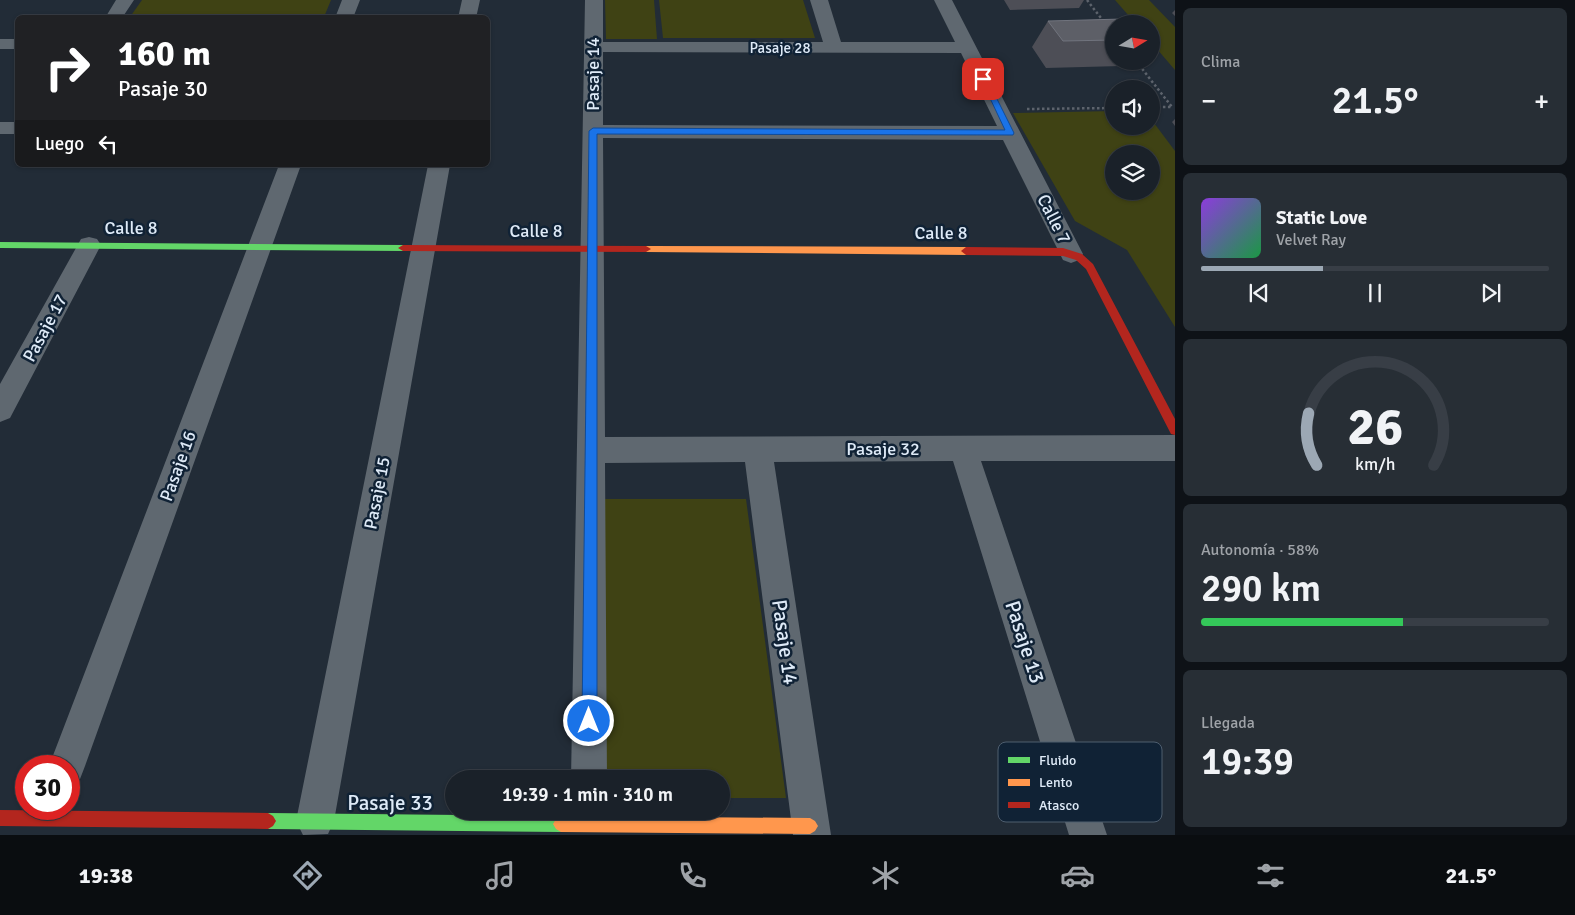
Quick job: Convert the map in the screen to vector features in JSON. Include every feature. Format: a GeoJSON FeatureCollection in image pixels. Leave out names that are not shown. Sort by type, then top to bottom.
{"type":"FeatureCollection","features":[{"type":"Feature","properties":{"kind":"street"},"geometry":{"type":"LineString","coordinates":[[115,15],[125,0]]}},
{"type":"Feature","properties":{"kind":"street"},"geometry":{"type":"LineString","coordinates":[[345,15],[351,0]]}},
{"type":"Feature","properties":{"kind":"street"},"geometry":{"type":"LineString","coordinates":[[468,15],[471,0]]}},
{"type":"Feature","properties":{"kind":"street","name":"Pasaje 14"},"geometry":{"type":"LineString","coordinates":[[589,770],[594,0]]}},
{"type":"Feature","properties":{"kind":"street"},"geometry":{"type":"LineString","coordinates":[[819,0],[834,48]]}},
{"type":"Feature","properties":{"kind":"street","name":"Calle 7"},"geometry":{"type":"LineString","coordinates":[[943,0],[1071,254],[1085,262],[1093,272],[1175,430]]}},
{"type":"Feature","properties":{"kind":"street"},"geometry":{"type":"LineString","coordinates":[[0,44],[15,44]]}},
{"type":"Feature","properties":{"kind":"street","name":"Pasaje 28"},"geometry":{"type":"LineString","coordinates":[[593,47],[967,48]]}},
{"type":"Feature","properties":{"kind":"street"},"geometry":{"type":"LineString","coordinates":[[0,128],[15,128]]}},
{"type":"Feature","properties":{"kind":"street"},"geometry":{"type":"LineString","coordinates":[[593,131],[1010,133]]}},
{"type":"Feature","properties":{"kind":"street","name":"Pasaje 16"},"geometry":{"type":"LineString","coordinates":[[71,755],[289,167]]}},
{"type":"Feature","properties":{"kind":"street","name":"Pasaje 15"},"geometry":{"type":"LineString","coordinates":[[315,821],[439,167]]}},
{"type":"Feature","properties":{"kind":"street","name":"Calle 8"},"geometry":{"type":"LineString","coordinates":[[0,245],[1055,251],[1071,254]]}},
{"type":"Feature","properties":{"kind":"street","name":"Pasaje 17"},"geometry":{"type":"LineString","coordinates":[[0,410],[90,245]]}},
{"type":"Feature","properties":{"kind":"street","name":"Pasaje 32"},"geometry":{"type":"LineString","coordinates":[[591,450],[1175,448]]}},
{"type":"Feature","properties":{"kind":"street","name":"Pasaje 13"},"geometry":{"type":"LineString","coordinates":[[963,449],[1058,742]]}},
{"type":"Feature","properties":{"kind":"street","name":"Pasaje 14"},"geometry":{"type":"LineString","coordinates":[[758,450],[811,830]]}},
{"type":"Feature","properties":{"kind":"street","name":"Pasaje 33"},"geometry":{"type":"LineString","coordinates":[[0,818],[47,821],[445,819]]}},
{"type":"Feature","properties":{"kind":"street","name":"Pasaje 33"},"geometry":{"type":"LineString","coordinates":[[640,820],[811,830]]}},
{"type":"Feature","properties":{"kind":"street","name":"Pasaje 13"},"geometry":{"type":"LineString","coordinates":[[1084,822],[1088,835]]}},
{"type":"Feature","properties":{"kind":"path"},"geometry":{"type":"LineString","coordinates":[[1087,0],[1105,23]]}},
{"type":"Feature","properties":{"kind":"path"},"geometry":{"type":"LineString","coordinates":[[1143,70],[1151,80]]}},
{"type":"Feature","properties":{"kind":"path"},"geometry":{"type":"LineString","coordinates":[[1160,92],[1172,107],[1160,107]]}},
{"type":"Feature","properties":{"kind":"path"},"geometry":{"type":"LineString","coordinates":[[998,110],[1105,108]]}},
{"type":"Feature","properties":{"kind":"green space"},"geometry":{"type":"Polygon","coordinates":[[[142,0],[331,0],[325,15],[131,15],[142,0]]]}},
{"type":"Feature","properties":{"kind":"green space"},"geometry":{"type":"Polygon","coordinates":[[[605,0],[654,0],[657,39],[606,39],[605,0]]]}},
{"type":"Feature","properties":{"kind":"green space"},"geometry":{"type":"Polygon","coordinates":[[[659,0],[803,0],[815,38],[663,38],[659,0]]]}},
{"type":"Feature","properties":{"kind":"green space"},"geometry":{"type":"Polygon","coordinates":[[[1115,0],[1149,0],[1175,27],[1175,70],[1160,52],[1160,15],[1128,15],[1115,0]]]}},
{"type":"Feature","properties":{"kind":"green space"},"geometry":{"type":"Polygon","coordinates":[[[1105,111],[1105,135],[1160,135],[1160,131],[1175,151],[1175,327],[1127,250],[1075,221],[1013,113],[1105,111]]]}},
{"type":"Feature","properties":{"kind":"green space"},"geometry":{"type":"Polygon","coordinates":[[[602,499],[746,499],[786,798],[730,798],[730,770],[605,770],[602,499]]]}},
{"type":"Feature","properties":{"kind":"building"},"geometry":{"type":"Polygon","coordinates":[[[1105,19],[1105,40],[1063,41],[1048,21],[1105,19]]]}},
{"type":"Feature","properties":{"kind":"traffic: fast"},"geometry":{"type":"LineString","coordinates":[[0,245],[403,248]]}},
{"type":"Feature","properties":{"kind":"traffic: fast"},"geometry":{"type":"LineString","coordinates":[[268,821],[561,824]]}},
{"type":"Feature","properties":{"kind":"traffic: slow"},"geometry":{"type":"LineString","coordinates":[[646,249],[966,251]]}},
{"type":"Feature","properties":{"kind":"traffic: slow"},"geometry":{"type":"LineString","coordinates":[[561,824],[810,826]]}},
{"type":"Feature","properties":{"kind":"traffic: jam"},"geometry":{"type":"LineString","coordinates":[[403,248],[646,249]]}},
{"type":"Feature","properties":{"kind":"traffic: jam"},"geometry":{"type":"LineString","coordinates":[[966,251],[1063,252],[1079,257],[1090,267],[1175,430]]}},
{"type":"Feature","properties":{"kind":"traffic: jam"},"geometry":{"type":"LineString","coordinates":[[0,818],[268,821]]}},
{"type":"Feature","properties":{"kind":"route"},"geometry":{"type":"LineString","coordinates":[[589,721],[593,131],[1010,133],[983,79]]}}]}
